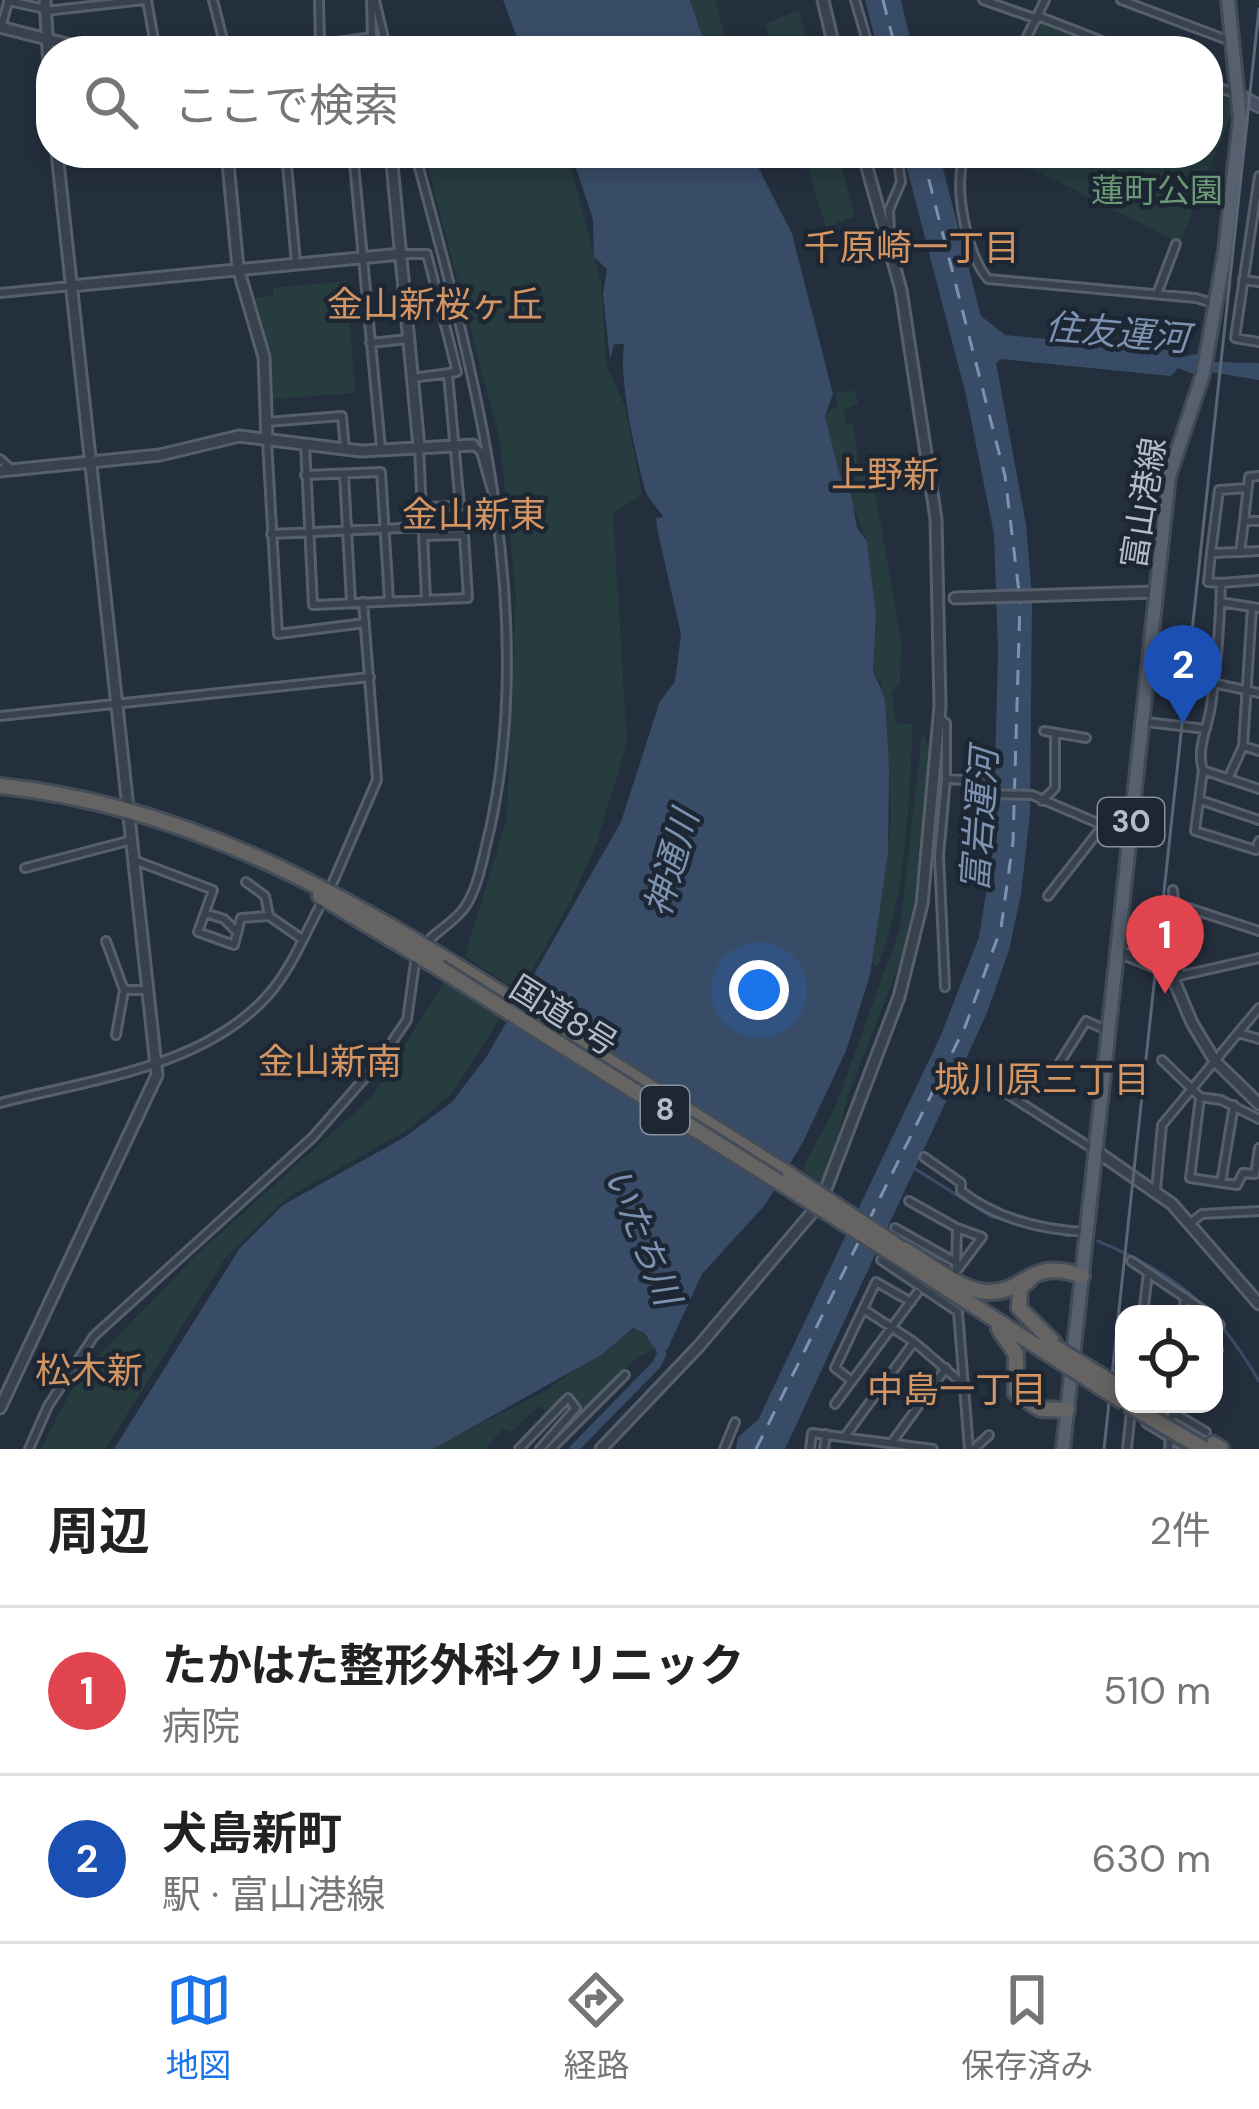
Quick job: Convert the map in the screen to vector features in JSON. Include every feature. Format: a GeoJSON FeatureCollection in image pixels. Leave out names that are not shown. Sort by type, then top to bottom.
{"type":"FeatureCollection","features":[{"type":"Feature","properties":{"kind":"highway","name":"国道8号"},"geometry":{"type":"LineString","coordinates":[[0,790],[126,812],[285,877],[442,963],[1051,1351]]}},
{"type":"Feature","properties":{"kind":"highway","name":"国道8号"},"geometry":{"type":"LineString","coordinates":[[894,1247],[946,1296],[1051,1351]]}},
{"type":"Feature","properties":{"kind":"highway"},"geometry":{"type":"LineString","coordinates":[[894,1247],[982,1292],[1005,1289],[1036,1270],[1082,1276]]}},
{"type":"Feature","properties":{"kind":"highway"},"geometry":{"type":"LineString","coordinates":[[1082,1276],[1037,1276],[1020,1288],[1019,1308],[1051,1351],[1111,1380]]}},
{"type":"Feature","properties":{"kind":"highway"},"geometry":{"type":"LineString","coordinates":[[946,1296],[1009,1339],[1016,1354],[1016,1393],[1026,1404],[1066,1410]]}},
{"type":"Feature","properties":{"kind":"highway"},"geometry":{"type":"LineString","coordinates":[[1051,1351],[1021,1369],[1020,1392],[1027,1399],[1066,1410]]}},
{"type":"Feature","properties":{"kind":"highway"},"geometry":{"type":"LineString","coordinates":[[1147,1413],[1211,1444]]}},
{"type":"Feature","properties":{"kind":"highway"},"geometry":{"type":"LineString","coordinates":[[1161,1413],[1211,1444]]}},
{"type":"Feature","properties":{"kind":"main road","name":"富山港線"},"geometry":{"type":"LineString","coordinates":[[1063,1449],[1172,462],[1208,355],[1240,128],[1228,0]]}},
{"type":"Feature","properties":{"kind":"main road"},"geometry":{"type":"LineString","coordinates":[[1238,95],[1259,106]]}},
{"type":"Feature","properties":{"kind":"street"},"geometry":{"type":"LineString","coordinates":[[36,36],[1,27],[8,0],[45,7],[146,0],[153,36]]}},
{"type":"Feature","properties":{"kind":"street"},"geometry":{"type":"LineString","coordinates":[[213,0],[222,36]]}},
{"type":"Feature","properties":{"kind":"street"},"geometry":{"type":"LineString","coordinates":[[319,0],[320,36]]}},
{"type":"Feature","properties":{"kind":"street"},"geometry":{"type":"LineString","coordinates":[[372,36],[373,0]]}},
{"type":"Feature","properties":{"kind":"street"},"geometry":{"type":"LineString","coordinates":[[373,0],[381,36]]}},
{"type":"Feature","properties":{"kind":"street"},"geometry":{"type":"LineString","coordinates":[[823,0],[832,36]]}},
{"type":"Feature","properties":{"kind":"street"},"geometry":{"type":"LineString","coordinates":[[983,0],[1087,36]]}},
{"type":"Feature","properties":{"kind":"street"},"geometry":{"type":"LineString","coordinates":[[1028,36],[1045,0]]}},
{"type":"Feature","properties":{"kind":"street"},"geometry":{"type":"LineString","coordinates":[[1121,0],[1216,36]]}},
{"type":"Feature","properties":{"kind":"street"},"geometry":{"type":"LineString","coordinates":[[860,1],[866,36]]}},
{"type":"Feature","properties":{"kind":"street"},"geometry":{"type":"LineString","coordinates":[[1223,39],[1232,42]]}},
{"type":"Feature","properties":{"kind":"street"},"geometry":{"type":"LineString","coordinates":[[1223,89],[1238,95]]}},
{"type":"Feature","properties":{"kind":"street"},"geometry":{"type":"LineString","coordinates":[[0,1408],[156,1083],[157,1062],[128,841],[118,704],[58,168]]}},
{"type":"Feature","properties":{"kind":"street"},"geometry":{"type":"LineString","coordinates":[[228,168],[238,268],[264,357],[278,634],[365,623]]}},
{"type":"Feature","properties":{"kind":"street"},"geometry":{"type":"LineString","coordinates":[[287,168],[296,263]]}},
{"type":"Feature","properties":{"kind":"street"},"geometry":{"type":"LineString","coordinates":[[355,168],[381,450]]}},
{"type":"Feature","properties":{"kind":"street"},"geometry":{"type":"LineString","coordinates":[[392,168],[419,448],[426,598]]}},
{"type":"Feature","properties":{"kind":"street"},"geometry":{"type":"LineString","coordinates":[[419,168],[457,299],[495,497],[503,639],[497,795],[465,907],[431,938]]}},
{"type":"Feature","properties":{"kind":"street"},"geometry":{"type":"LineString","coordinates":[[601,1449],[699,1346],[767,1259],[807,1221],[830,1185],[841,1139],[913,946],[929,853],[942,625],[933,482],[890,248],[867,168]]}},
{"type":"Feature","properties":{"kind":"street"},"geometry":{"type":"LineString","coordinates":[[890,248],[889,210],[902,182],[900,168]]}},
{"type":"Feature","properties":{"kind":"street"},"geometry":{"type":"LineString","coordinates":[[962,168],[983,275],[1217,304]]}},
{"type":"Feature","properties":{"kind":"street"},"geometry":{"type":"LineString","coordinates":[[1259,176],[1235,338],[1259,342]]}},
{"type":"Feature","properties":{"kind":"street"},"geometry":{"type":"LineString","coordinates":[[1157,294],[1176,244]]}},
{"type":"Feature","properties":{"kind":"street"},"geometry":{"type":"LineString","coordinates":[[1249,248],[1259,250]]}},
{"type":"Feature","properties":{"kind":"street"},"geometry":{"type":"LineString","coordinates":[[0,293],[427,254],[458,372],[412,378]]}},
{"type":"Feature","properties":{"kind":"street"},"geometry":{"type":"LineString","coordinates":[[1244,280],[1259,281]]}},
{"type":"Feature","properties":{"kind":"street"},"geometry":{"type":"LineString","coordinates":[[370,343],[409,339]]}},
{"type":"Feature","properties":{"kind":"street"},"geometry":{"type":"LineString","coordinates":[[422,507],[460,506],[448,374]]}},
{"type":"Feature","properties":{"kind":"street"},"geometry":{"type":"LineString","coordinates":[[266,422],[342,416],[345,449]]}},
{"type":"Feature","properties":{"kind":"street"},"geometry":{"type":"LineString","coordinates":[[0,459],[6,470],[186,451],[239,436],[345,449],[473,445],[481,452],[495,497]]}},
{"type":"Feature","properties":{"kind":"street"},"geometry":{"type":"LineString","coordinates":[[271,534],[308,532],[346,530],[385,529],[464,535],[468,598],[313,604],[308,532],[305,475],[305,444]]}},
{"type":"Feature","properties":{"kind":"street"},"geometry":{"type":"LineString","coordinates":[[305,475],[381,472],[388,600]]}},
{"type":"Feature","properties":{"kind":"street"},"geometry":{"type":"LineString","coordinates":[[344,473],[352,602]]}},
{"type":"Feature","properties":{"kind":"street"},"geometry":{"type":"LineString","coordinates":[[1240,552],[1249,477],[1259,476]]}},
{"type":"Feature","properties":{"kind":"street"},"geometry":{"type":"LineString","coordinates":[[1247,488],[1219,490],[1208,582],[1259,580]]}},
{"type":"Feature","properties":{"kind":"street"},"geometry":{"type":"LineString","coordinates":[[1244,521],[1259,521]]}},
{"type":"Feature","properties":{"kind":"street"},"geometry":{"type":"LineString","coordinates":[[1211,553],[1259,551]]}},
{"type":"Feature","properties":{"kind":"street"},"geometry":{"type":"LineString","coordinates":[[1220,583],[1214,683],[1199,758],[1203,770],[1195,831],[1256,850],[1259,841]]}},
{"type":"Feature","properties":{"kind":"street"},"geometry":{"type":"LineString","coordinates":[[955,598],[1156,592]]}},
{"type":"Feature","properties":{"kind":"street"},"geometry":{"type":"LineString","coordinates":[[333,882],[377,780],[363,602]]}},
{"type":"Feature","properties":{"kind":"street"},"geometry":{"type":"LineString","coordinates":[[1220,602],[1256,607],[1243,746],[1228,779]]}},
{"type":"Feature","properties":{"kind":"street"},"geometry":{"type":"LineString","coordinates":[[1248,663],[1259,665]]}},
{"type":"Feature","properties":{"kind":"street"},"geometry":{"type":"LineString","coordinates":[[0,716],[370,677]]}},
{"type":"Feature","properties":{"kind":"street"},"geometry":{"type":"LineString","coordinates":[[1214,683],[1259,693]]}},
{"type":"Feature","properties":{"kind":"street"},"geometry":{"type":"LineString","coordinates":[[940,718],[946,723],[939,856],[945,987]]}},
{"type":"Feature","properties":{"kind":"street"},"geometry":{"type":"LineString","coordinates":[[1245,719],[1259,722]]}},
{"type":"Feature","properties":{"kind":"street"},"geometry":{"type":"LineString","coordinates":[[1142,722],[1206,729]]}},
{"type":"Feature","properties":{"kind":"street"},"geometry":{"type":"LineString","coordinates":[[1043,730],[1087,738]]}},
{"type":"Feature","properties":{"kind":"street"},"geometry":{"type":"LineString","coordinates":[[1042,801],[1054,788],[1055,733]]}},
{"type":"Feature","properties":{"kind":"street"},"geometry":{"type":"LineString","coordinates":[[1243,746],[1259,751]]}},
{"type":"Feature","properties":{"kind":"street"},"geometry":{"type":"LineString","coordinates":[[1203,770],[1259,789]]}},
{"type":"Feature","properties":{"kind":"street"},"geometry":{"type":"LineString","coordinates":[[946,779],[987,781],[993,795],[1032,795],[1130,837]]}},
{"type":"Feature","properties":{"kind":"street"},"geometry":{"type":"LineString","coordinates":[[1200,800],[1259,820]]}},
{"type":"Feature","properties":{"kind":"street"},"geometry":{"type":"LineString","coordinates":[[1048,896],[1102,827]]}},
{"type":"Feature","properties":{"kind":"street"},"geometry":{"type":"LineString","coordinates":[[25,868],[128,841]]}},
{"type":"Feature","properties":{"kind":"street"},"geometry":{"type":"LineString","coordinates":[[130,859],[213,890],[198,932],[234,945],[241,918],[269,916],[302,939]]}},
{"type":"Feature","properties":{"kind":"street"},"geometry":{"type":"LineString","coordinates":[[246,882],[265,896],[269,916]]}},
{"type":"Feature","properties":{"kind":"street"},"geometry":{"type":"LineString","coordinates":[[1173,890],[1178,977],[1192,1023],[1215,1061],[1259,1104]]}},
{"type":"Feature","properties":{"kind":"street"},"geometry":{"type":"LineString","coordinates":[[1173,903],[1259,931]]}},
{"type":"Feature","properties":{"kind":"street"},"geometry":{"type":"LineString","coordinates":[[0,1102],[157,1062],[214,1039],[269,994],[320,906]]}},
{"type":"Feature","properties":{"kind":"street"},"geometry":{"type":"LineString","coordinates":[[205,913],[224,919],[238,931]]}},
{"type":"Feature","properties":{"kind":"street"},"geometry":{"type":"LineString","coordinates":[[106,940],[124,990],[116,1035]]}},
{"type":"Feature","properties":{"kind":"street"},"geometry":{"type":"LineString","coordinates":[[1117,951],[1178,977],[1258,955]]}},
{"type":"Feature","properties":{"kind":"street"},"geometry":{"type":"LineString","coordinates":[[28,1449],[48,1406],[94,1336],[313,1137],[376,1064],[407,1021],[415,963]]}},
{"type":"Feature","properties":{"kind":"street"},"geometry":{"type":"LineString","coordinates":[[124,990],[147,990]]}},
{"type":"Feature","properties":{"kind":"street"},"geometry":{"type":"LineString","coordinates":[[1156,1190],[1162,1125],[1259,1007]]}},
{"type":"Feature","properties":{"kind":"street"},"geometry":{"type":"LineString","coordinates":[[1057,1067],[1086,1021],[1109,1031]]}},
{"type":"Feature","properties":{"kind":"street"},"geometry":{"type":"LineString","coordinates":[[1238,1033],[1259,1039]]}},
{"type":"Feature","properties":{"kind":"street"},"geometry":{"type":"LineString","coordinates":[[1162,1060],[1200,1096],[1259,1118]]}},
{"type":"Feature","properties":{"kind":"street"},"geometry":{"type":"LineString","coordinates":[[1004,1092],[1156,1190],[1259,1304]]}},
{"type":"Feature","properties":{"kind":"street"},"geometry":{"type":"LineString","coordinates":[[1200,1096],[1190,1178],[1237,1185],[1243,1172],[1255,1174],[1259,1148]]}},
{"type":"Feature","properties":{"kind":"street"},"geometry":{"type":"LineString","coordinates":[[1221,1183],[1234,1105]]}},
{"type":"Feature","properties":{"kind":"street"},"geometry":{"type":"LineString","coordinates":[[924,1157],[961,1183],[962,1191],[983,1208],[1053,1229],[1087,1232]]}},
{"type":"Feature","properties":{"kind":"street"},"geometry":{"type":"LineString","coordinates":[[909,1201],[982,1237],[958,1268]]}},
{"type":"Feature","properties":{"kind":"street"},"geometry":{"type":"LineString","coordinates":[[1189,1224],[1202,1214],[1259,1211]]}},
{"type":"Feature","properties":{"kind":"street"},"geometry":{"type":"LineString","coordinates":[[957,1228],[958,1268]]}},
{"type":"Feature","properties":{"kind":"street"},"geometry":{"type":"LineString","coordinates":[[894,1247],[958,1268]]}},
{"type":"Feature","properties":{"kind":"street"},"geometry":{"type":"LineString","coordinates":[[1131,1262],[1196,1305]]}},
{"type":"Feature","properties":{"kind":"street"},"geometry":{"type":"LineString","coordinates":[[1144,1305],[1148,1273]]}},
{"type":"Feature","properties":{"kind":"street"},"geometry":{"type":"LineString","coordinates":[[853,1381],[836,1368],[876,1282],[911,1302]]}},
{"type":"Feature","properties":{"kind":"street"},"geometry":{"type":"LineString","coordinates":[[835,1404],[917,1293]]}},
{"type":"Feature","properties":{"kind":"street"},"geometry":{"type":"LineString","coordinates":[[946,1296],[963,1325],[971,1449]]}},
{"type":"Feature","properties":{"kind":"street"},"geometry":{"type":"LineString","coordinates":[[1184,1305],[1185,1297]]}},
{"type":"Feature","properties":{"kind":"street"},"geometry":{"type":"LineString","coordinates":[[863,1309],[914,1342],[966,1387]]}},
{"type":"Feature","properties":{"kind":"street"},"geometry":{"type":"LineString","coordinates":[[846,1436],[914,1342]]}},
{"type":"Feature","properties":{"kind":"street"},"geometry":{"type":"LineString","coordinates":[[893,1441],[946,1368]]}},
{"type":"Feature","properties":{"kind":"street"},"geometry":{"type":"LineString","coordinates":[[551,1449],[625,1375]]}},
{"type":"Feature","properties":{"kind":"street"},"geometry":{"type":"LineString","coordinates":[[519,1449],[568,1398],[576,1408],[541,1449]]}},
{"type":"Feature","properties":{"kind":"street"},"geometry":{"type":"LineString","coordinates":[[1126,1413],[1127,1449]]}},
{"type":"Feature","properties":{"kind":"street"},"geometry":{"type":"LineString","coordinates":[[1139,1413],[1188,1449]]}},
{"type":"Feature","properties":{"kind":"street"},"geometry":{"type":"LineString","coordinates":[[1168,1449],[1172,1413]]}},
{"type":"Feature","properties":{"kind":"street"},"geometry":{"type":"LineString","coordinates":[[1178,1413],[1211,1444]]}},
{"type":"Feature","properties":{"kind":"street"},"geometry":{"type":"LineString","coordinates":[[724,1449],[736,1423]]}},
{"type":"Feature","properties":{"kind":"street"},"geometry":{"type":"LineString","coordinates":[[810,1449],[812,1432],[933,1449]]}},
{"type":"Feature","properties":{"kind":"street"},"geometry":{"type":"LineString","coordinates":[[824,1449],[826,1434]]}},
{"type":"Feature","properties":{"kind":"street"},"geometry":{"type":"LineString","coordinates":[[971,1449],[989,1436]]}},
{"type":"Feature","properties":{"kind":"street"},"geometry":{"type":"LineString","coordinates":[[866,1449],[867,1438]]}},
{"type":"Feature","properties":{"kind":"green space"},"geometry":{"type":"Polygon","coordinates":[[[690,0],[715,0],[725,36],[702,36],[690,0]]]}},
{"type":"Feature","properties":{"kind":"green space"},"geometry":{"type":"Polygon","coordinates":[[[799,10],[806,36],[769,36],[765,24],[799,10]]]}},
{"type":"Feature","properties":{"kind":"green space"},"geometry":{"type":"Polygon","coordinates":[[[1038,20],[1078,36],[1030,36],[1038,20]]]}},
{"type":"Feature","properties":{"kind":"green space","name":"蓮町公園"},"geometry":{"type":"Polygon","coordinates":[[[1223,93],[1233,110],[1223,135],[1223,93]]]}},
{"type":"Feature","properties":{"kind":"green space"},"geometry":{"type":"Polygon","coordinates":[[[428,168],[571,168],[601,282],[606,364],[626,409],[642,495],[613,513],[627,743],[597,842],[571,901],[520,992],[465,956],[507,818],[516,595],[500,441],[428,168]]]}},
{"type":"Feature","properties":{"kind":"green space"},"geometry":{"type":"Polygon","coordinates":[[[808,168],[842,168],[855,216],[826,227],[808,168]]]}},
{"type":"Feature","properties":{"kind":"green space","name":"蓮町公園"},"geometry":{"type":"Polygon","coordinates":[[[1031,168],[1210,168],[1180,243],[1031,168]]]}},
{"type":"Feature","properties":{"kind":"green space"},"geometry":{"type":"Polygon","coordinates":[[[347,281],[355,393],[273,399],[271,359],[254,298],[273,296],[273,288],[347,281]]]}},
{"type":"Feature","properties":{"kind":"green space"},"geometry":{"type":"Polygon","coordinates":[[[855,391],[858,403],[844,410],[846,424],[853,424],[860,477],[872,474],[901,641],[900,684],[892,692],[896,723],[913,724],[901,878],[877,968],[871,961],[891,825],[886,715],[881,684],[873,671],[876,616],[867,541],[840,476],[825,415],[837,406],[836,392],[855,391]]]}},
{"type":"Feature","properties":{"kind":"green space"},"geometry":{"type":"Polygon","coordinates":[[[922,733],[929,747],[914,901],[901,959],[848,1096],[825,1186],[802,1170],[835,1107],[900,928],[922,733]]]}},
{"type":"Feature","properties":{"kind":"green space"},"geometry":{"type":"Polygon","coordinates":[[[444,983],[500,1018],[452,1093],[409,1129],[288,1197],[226,1257],[105,1449],[41,1449],[77,1379],[193,1258],[370,1099],[444,983]]]}},
{"type":"Feature","properties":{"kind":"green space"},"geometry":{"type":"Polygon","coordinates":[[[639,1329],[655,1349],[635,1359],[585,1410],[564,1391],[550,1415],[539,1406],[511,1432],[503,1429],[485,1449],[430,1449],[544,1392],[639,1329]]]}},
{"type":"Feature","properties":{"kind":"water"},"geometry":{"type":"Polygon","coordinates":[[[503,0],[690,0],[702,36],[516,36],[503,0]]]}},
{"type":"Feature","properties":{"kind":"water"},"geometry":{"type":"Polygon","coordinates":[[[865,0],[901,0],[909,36],[874,36],[865,0]]]}},
{"type":"Feature","properties":{"kind":"water","name":"神通川"},"geometry":{"type":"Polygon","coordinates":[[[576,168],[759,168],[792,234],[833,394],[825,416],[840,476],[849,483],[857,528],[867,541],[876,616],[873,671],[885,699],[888,853],[870,975],[846,1051],[803,1142],[765,1205],[702,1274],[667,1350],[655,1349],[644,1333],[633,1328],[601,1355],[433,1449],[114,1449],[240,1248],[283,1205],[405,1137],[452,1102],[487,1056],[621,822],[660,701],[675,682],[681,634],[657,528],[656,518],[663,517],[645,491],[636,453],[625,395],[624,344],[614,344],[610,359],[603,294],[607,269],[594,257],[593,219],[576,168]]]}},
{"type":"Feature","properties":{"kind":"water","name":"富岩運河"},"geometry":{"type":"Polygon","coordinates":[[[907,168],[943,168],[981,316],[1005,335],[1174,351],[1180,357],[1197,354],[1212,362],[1259,363],[1259,380],[1178,368],[1171,376],[1001,359],[996,363],[1026,524],[1032,596],[1030,813],[1009,950],[987,1013],[785,1449],[736,1449],[738,1437],[758,1420],[941,1035],[979,937],[993,850],[998,651],[994,534],[966,395],[907,168]]]}},
{"type":"Feature","properties":{"kind":"waterway"},"geometry":{"type":"LineString","coordinates":[[29,1356],[160,1077]]}},
{"type":"Feature","properties":{"kind":"waterway"},"geometry":{"type":"LineString","coordinates":[[914,1168],[990,1216],[1069,1236]]}},
{"type":"Feature","properties":{"kind":"waterway"},"geometry":{"type":"LineString","coordinates":[[1098,1241],[1151,1267],[1192,1296],[1227,1332],[1259,1381]]}},
{"type":"Feature","properties":{"kind":"waterway","name":"いたち川"},"geometry":{"type":"LineString","coordinates":[[574,1449],[656,1365],[662,1354],[657,1341]]}},
{"type":"Feature","properties":{"kind":"ferry route"},"geometry":{"type":"LineString","coordinates":[[883,0],[892,36]]}},
{"type":"Feature","properties":{"kind":"ferry route"},"geometry":{"type":"LineString","coordinates":[[926,168],[1005,476],[1019,592]]}},
{"type":"Feature","properties":{"kind":"ferry route"},"geometry":{"type":"LineString","coordinates":[[868,1222],[965,1027],[1001,928],[1013,842],[1020,602]]}},
{"type":"Feature","properties":{"kind":"ferry route"},"geometry":{"type":"LineString","coordinates":[[756,1449],[859,1241]]}},
{"type":"Feature","properties":{"kind":"tram line"},"geometry":{"type":"LineString","coordinates":[[1104,1449],[1259,9]]}},
{"type":"Feature","properties":{"kind":"place","name":"犬島新町"},"geometry":{"type":"Point","coordinates":[1183,724]}},
{"type":"Feature","properties":{"kind":"place","name":"たかはた整形外科クリニック"},"geometry":{"type":"Point","coordinates":[1165,994]}},
{"type":"Feature","properties":{"kind":"district","name":"千原崎一丁目"},"geometry":{"type":"Point","coordinates":[912,247]}},
{"type":"Feature","properties":{"kind":"district","name":"金山新桜ヶ丘"},"geometry":{"type":"Point","coordinates":[435,304]}},
{"type":"Feature","properties":{"kind":"district","name":"上野新"},"geometry":{"type":"Point","coordinates":[885,474]}},
{"type":"Feature","properties":{"kind":"district","name":"金山新東"},"geometry":{"type":"Point","coordinates":[474,514]}},
{"type":"Feature","properties":{"kind":"district","name":"金山新南"},"geometry":{"type":"Point","coordinates":[330,1061]}},
{"type":"Feature","properties":{"kind":"district","name":"城川原三丁目"},"geometry":{"type":"Point","coordinates":[1042,1079]}},
{"type":"Feature","properties":{"kind":"district","name":"松木新"},"geometry":{"type":"Point","coordinates":[89,1370]}},
{"type":"Feature","properties":{"kind":"district","name":"中島一丁目"},"geometry":{"type":"Point","coordinates":[957,1389]}},
{"type":"Feature","properties":{"kind":"water label","name":"住友運河"},"geometry":{"type":"Point","coordinates":[1117,332]}}]}
